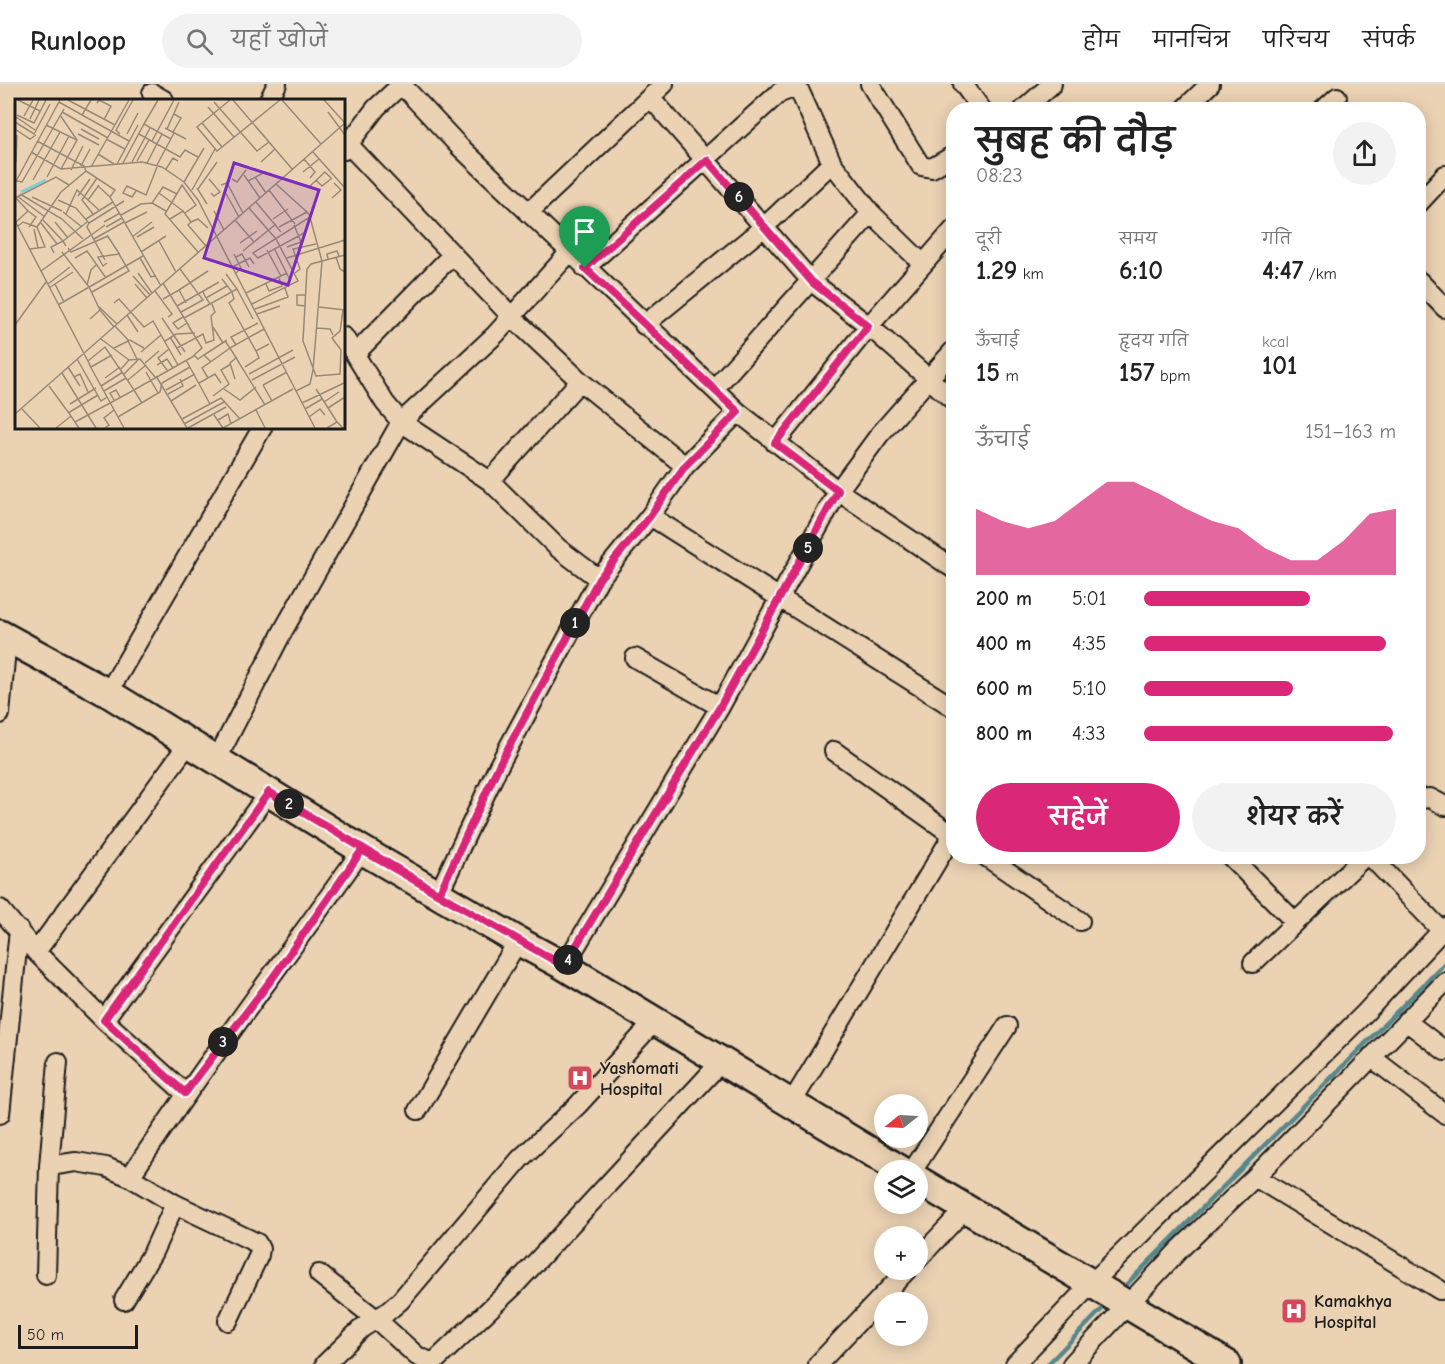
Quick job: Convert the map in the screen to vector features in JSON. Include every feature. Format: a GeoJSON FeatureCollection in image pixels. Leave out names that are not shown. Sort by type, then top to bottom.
{"type":"FeatureCollection","features":[{"type":"Feature","properties":{"kind":"main road"},"geometry":{"type":"LineString","coordinates":[[4,636],[108,693],[362,850],[564,966],[720,1063],[884,1160]]}},
{"type":"Feature","properties":{"kind":"main road"},"geometry":{"type":"LineString","coordinates":[[928,1186],[1227,1364]]}},
{"type":"Feature","properties":{"kind":"street"},"geometry":{"type":"LineString","coordinates":[[269,99],[277,84]]}},
{"type":"Feature","properties":{"kind":"street"},"geometry":{"type":"LineString","coordinates":[[685,466],[580,381],[510,315],[453,254],[346,147],[376,108],[402,84],[459,146],[644,325],[738,412],[838,491],[946,564]]}},
{"type":"Feature","properties":{"kind":"street"},"geometry":{"type":"LineString","coordinates":[[528,213],[664,84]]}},
{"type":"Feature","properties":{"kind":"street"},"geometry":{"type":"LineString","coordinates":[[870,84],[921,166],[932,168],[946,160]]}},
{"type":"Feature","properties":{"kind":"street"},"geometry":{"type":"LineString","coordinates":[[963,84],[976,102]]}},
{"type":"Feature","properties":{"kind":"street"},"geometry":{"type":"LineString","coordinates":[[1032,102],[1052,84]]}},
{"type":"Feature","properties":{"kind":"street"},"geometry":{"type":"LineString","coordinates":[[1191,102],[1210,84]]}},
{"type":"Feature","properties":{"kind":"street"},"geometry":{"type":"LineString","coordinates":[[585,268],[780,92],[794,87],[800,92],[832,163],[871,213],[922,263]]}},
{"type":"Feature","properties":{"kind":"street"},"geometry":{"type":"LineString","coordinates":[[1332,102],[1337,97]]}},
{"type":"Feature","properties":{"kind":"street"},"geometry":{"type":"LineString","coordinates":[[651,98],[812,282],[868,326],[946,394]]}},
{"type":"Feature","properties":{"kind":"street"},"geometry":{"type":"LineString","coordinates":[[644,325],[764,227],[832,163]]}},
{"type":"Feature","properties":{"kind":"street"},"geometry":{"type":"LineString","coordinates":[[1426,195],[1445,175]]}},
{"type":"Feature","properties":{"kind":"street"},"geometry":{"type":"LineString","coordinates":[[714,388],[812,282],[871,213]]}},
{"type":"Feature","properties":{"kind":"street"},"geometry":{"type":"LineString","coordinates":[[775,443],[868,326],[946,238]]}},
{"type":"Feature","properties":{"kind":"street"},"geometry":{"type":"LineString","coordinates":[[216,761],[284,629],[401,422],[495,335],[510,315],[569,253]]}},
{"type":"Feature","properties":{"kind":"street"},"geometry":{"type":"LineString","coordinates":[[356,352],[453,254]]}},
{"type":"Feature","properties":{"kind":"street"},"geometry":{"type":"LineString","coordinates":[[1426,288],[1445,308]]}},
{"type":"Feature","properties":{"kind":"street"},"geometry":{"type":"LineString","coordinates":[[345,337],[385,403],[401,422],[490,481],[558,548],[599,579]]}},
{"type":"Feature","properties":{"kind":"street"},"geometry":{"type":"LineString","coordinates":[[564,966],[720,707],[838,491],[880,434],[946,359]]}},
{"type":"Feature","properties":{"kind":"street"},"geometry":{"type":"LineString","coordinates":[[490,481],[580,381]]}},
{"type":"Feature","properties":{"kind":"street"},"geometry":{"type":"LineString","coordinates":[[439,894],[499,765],[599,579],[650,516],[685,466],[738,412]]}},
{"type":"Feature","properties":{"kind":"street"},"geometry":{"type":"LineString","coordinates":[[108,693],[261,429]]}},
{"type":"Feature","properties":{"kind":"street"},"geometry":{"type":"LineString","coordinates":[[650,516],[782,597],[946,703]]}},
{"type":"Feature","properties":{"kind":"street"},"geometry":{"type":"LineString","coordinates":[[0,714],[4,636]]}},
{"type":"Feature","properties":{"kind":"street"},"geometry":{"type":"LineString","coordinates":[[635,658],[720,707]]}},
{"type":"Feature","properties":{"kind":"street"},"geometry":{"type":"LineString","coordinates":[[36,952],[188,744]]}},
{"type":"Feature","properties":{"kind":"street"},"geometry":{"type":"LineString","coordinates":[[834,751],[946,828]]}},
{"type":"Feature","properties":{"kind":"street"},"geometry":{"type":"LineString","coordinates":[[104,1020],[269,792]]}},
{"type":"Feature","properties":{"kind":"street"},"geometry":{"type":"LineString","coordinates":[[1426,798],[1430,798],[1445,806]]}},
{"type":"Feature","properties":{"kind":"street"},"geometry":{"type":"LineString","coordinates":[[790,1104],[946,847]]}},
{"type":"Feature","properties":{"kind":"street"},"geometry":{"type":"LineString","coordinates":[[130,1177],[185,1093],[274,976],[362,850]]}},
{"type":"Feature","properties":{"kind":"street"},"geometry":{"type":"LineString","coordinates":[[997,864],[1080,921]]}},
{"type":"Feature","properties":{"kind":"street"},"geometry":{"type":"LineString","coordinates":[[1238,864],[1295,922]]}},
{"type":"Feature","properties":{"kind":"street"},"geometry":{"type":"LineString","coordinates":[[1253,963],[1357,864]]}},
{"type":"Feature","properties":{"kind":"street"},"geometry":{"type":"LineString","coordinates":[[1072,1364],[1113,1297],[1365,1013],[1443,929],[1378,864]]}},
{"type":"Feature","properties":{"kind":"street"},"geometry":{"type":"LineString","coordinates":[[0,909],[36,952],[104,1020],[185,1093]]}},
{"type":"Feature","properties":{"kind":"street"},"geometry":{"type":"LineString","coordinates":[[0,1114],[19,930]]}},
{"type":"Feature","properties":{"kind":"street"},"geometry":{"type":"LineString","coordinates":[[418,1110],[518,941]]}},
{"type":"Feature","properties":{"kind":"street"},"geometry":{"type":"LineString","coordinates":[[1015,1364],[1179,1250],[1255,1177],[1445,982]]}},
{"type":"Feature","properties":{"kind":"street"},"geometry":{"type":"LineString","coordinates":[[1406,1021],[1445,1051]]}},
{"type":"Feature","properties":{"kind":"street"},"geometry":{"type":"LineString","coordinates":[[325,1364],[356,1332],[400,1301],[520,1159],[577,1106],[654,1022]]}},
{"type":"Feature","properties":{"kind":"street"},"geometry":{"type":"LineString","coordinates":[[920,1160],[1007,1026]]}},
{"type":"Feature","properties":{"kind":"street"},"geometry":{"type":"LineString","coordinates":[[1371,1057],[1445,1114]]}},
{"type":"Feature","properties":{"kind":"street"},"geometry":{"type":"LineString","coordinates":[[45,1275],[58,1062]]}},
{"type":"Feature","properties":{"kind":"street"},"geometry":{"type":"LineString","coordinates":[[319,1274],[376,1319],[417,1356],[428,1362],[442,1362],[720,1063]]}},
{"type":"Feature","properties":{"kind":"street"},"geometry":{"type":"LineString","coordinates":[[50,1166],[90,1163],[130,1177],[175,1204],[253,1239],[259,1246],[259,1255],[228,1321]]}},
{"type":"Feature","properties":{"kind":"street"},"geometry":{"type":"LineString","coordinates":[[1255,1177],[1440,1290]]}},
{"type":"Feature","properties":{"kind":"street"},"geometry":{"type":"LineString","coordinates":[[124,1300],[153,1252],[175,1204]]}},
{"type":"Feature","properties":{"kind":"street"},"geometry":{"type":"LineString","coordinates":[[928,1248],[965,1209]]}},
{"type":"Feature","properties":{"kind":"street"},"geometry":{"type":"LineString","coordinates":[[818,1364],[898,1280]]}},
{"type":"Feature","properties":{"kind":"waterway"},"geometry":{"type":"LineString","coordinates":[[1121,1290],[1445,963]]}},
{"type":"Feature","properties":{"kind":"waterway"},"geometry":{"type":"LineString","coordinates":[[1048,1364],[1107,1304]]}},
{"type":"Feature","properties":{"kind":"place","name":"Yashomati Hospital"},"geometry":{"type":"Point","coordinates":[580,1078]}},
{"type":"Feature","properties":{"kind":"place","name":"Kamakhya Hospital"},"geometry":{"type":"Point","coordinates":[1294,1311]}},
{"type":"Feature","properties":{"kind":"route"},"geometry":{"type":"LineString","coordinates":[[585,268],[707,160],[812,282],[868,326],[775,443],[838,491],[720,707],[564,966],[362,850],[274,976],[185,1093],[104,1020],[269,792],[362,850],[439,894],[499,765],[599,579],[650,516],[685,466],[738,412],[585,268]]}}]}
